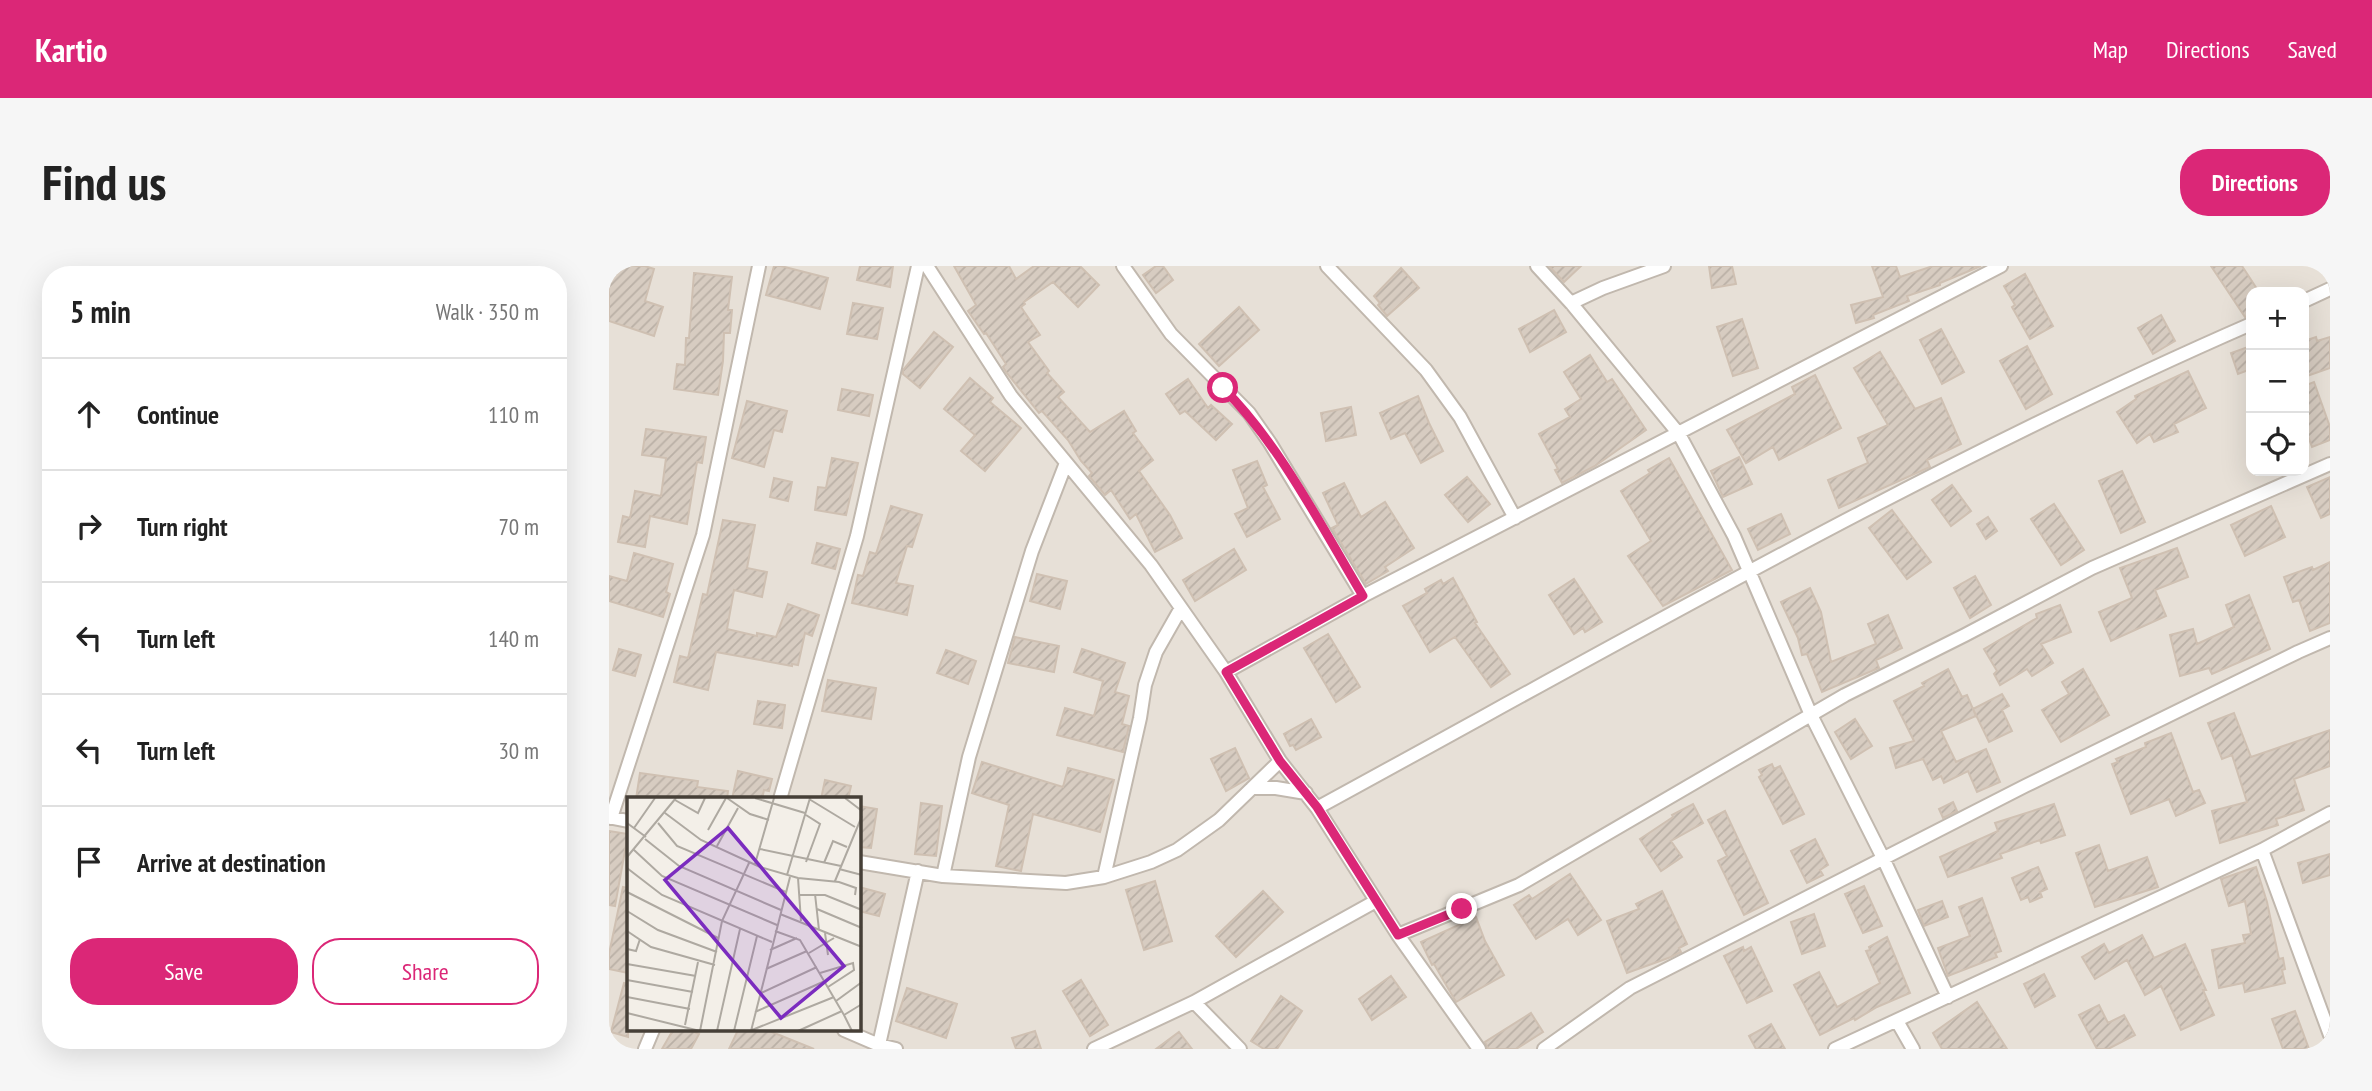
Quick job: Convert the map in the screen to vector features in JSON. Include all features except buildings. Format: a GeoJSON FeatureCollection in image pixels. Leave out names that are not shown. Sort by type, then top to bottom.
{"type":"FeatureCollection","features":[{"type":"Feature","properties":{"kind":"street"},"geometry":{"type":"LineString","coordinates":[[610,817],[703,535],[759,266]]}},
{"type":"Feature","properties":{"kind":"street"},"geometry":{"type":"LineString","coordinates":[[781,797],[857,536],[918,266]]}},
{"type":"Feature","properties":{"kind":"street"},"geometry":{"type":"LineString","coordinates":[[927,266],[1011,396],[1151,565],[1226,672],[1280,761],[1317,807],[1398,935],[1479,1049]]}},
{"type":"Feature","properties":{"kind":"street"},"geometry":{"type":"LineString","coordinates":[[1123,266],[1171,334],[1249,413],[1363,596]]}},
{"type":"Feature","properties":{"kind":"street"},"geometry":{"type":"LineString","coordinates":[[1327,266],[1426,370],[1460,417],[1515,518]]}},
{"type":"Feature","properties":{"kind":"street"},"geometry":{"type":"LineString","coordinates":[[1537,266],[1679,434],[1734,536],[1811,715],[1948,998]]}},
{"type":"Feature","properties":{"kind":"street"},"geometry":{"type":"LineString","coordinates":[[1571,303],[1603,288],[1664,266]]}},
{"type":"Feature","properties":{"kind":"street"},"geometry":{"type":"LineString","coordinates":[[1226,672],[1363,596],[2001,266]]}},
{"type":"Feature","properties":{"kind":"street"},"geometry":{"type":"LineString","coordinates":[[2309,299],[2330,289]]}},
{"type":"Feature","properties":{"kind":"street"},"geometry":{"type":"LineString","coordinates":[[1317,807],[1973,453],[2246,326]]}},
{"type":"Feature","properties":{"kind":"street"},"geometry":{"type":"LineString","coordinates":[[943,876],[973,744],[1033,551],[1066,463]]}},
{"type":"Feature","properties":{"kind":"street"},"geometry":{"type":"LineString","coordinates":[[1398,935],[1518,885],[1845,695],[2092,568],[2330,464]]}},
{"type":"Feature","properties":{"kind":"street"},"geometry":{"type":"LineString","coordinates":[[1104,877],[1146,685],[1156,652],[1181,608]]}},
{"type":"Feature","properties":{"kind":"street"},"geometry":{"type":"LineString","coordinates":[[1544,1049],[1630,988],[1882,858],[2330,638]]}},
{"type":"Feature","properties":{"kind":"street"},"geometry":{"type":"LineString","coordinates":[[861,862],[943,876],[1066,883],[1104,877],[1151,862],[1177,850],[1219,820],[1280,761]]}},
{"type":"Feature","properties":{"kind":"street"},"geometry":{"type":"LineString","coordinates":[[1252,788],[1276,788],[1306,793]]}},
{"type":"Feature","properties":{"kind":"street"},"geometry":{"type":"LineString","coordinates":[[1835,1049],[2262,850],[2330,813]]}},
{"type":"Feature","properties":{"kind":"street"},"geometry":{"type":"LineString","coordinates":[[2262,850],[2330,1035]]}},
{"type":"Feature","properties":{"kind":"street"},"geometry":{"type":"LineString","coordinates":[[879,1047],[918,871]]}},
{"type":"Feature","properties":{"kind":"street"},"geometry":{"type":"LineString","coordinates":[[1094,1049],[1194,1002],[1376,901]]}},
{"type":"Feature","properties":{"kind":"street"},"geometry":{"type":"LineString","coordinates":[[1194,1002],[1240,1049]]}},
{"type":"Feature","properties":{"kind":"street"},"geometry":{"type":"LineString","coordinates":[[1897,1021],[1913,1049]]}},
{"type":"Feature","properties":{"kind":"street"},"geometry":{"type":"LineString","coordinates":[[645,1049],[652,1032]]}},
{"type":"Feature","properties":{"kind":"street"},"geometry":{"type":"LineString","coordinates":[[848,1032],[879,1047],[895,1049]]}},
{"type":"Feature","properties":{"kind":"shaded area"},"geometry":{"type":"Polygon","coordinates":[[[609,266],[2330,266],[2330,1049],[609,1049],[609,266]]]}},
{"type":"Feature","properties":{"kind":"route"},"geometry":{"type":"LineString","coordinates":[[1223,388],[1249,413],[1270,443],[1363,596],[1226,672],[1280,761],[1317,807],[1398,935],[1462,909]]}}]}
